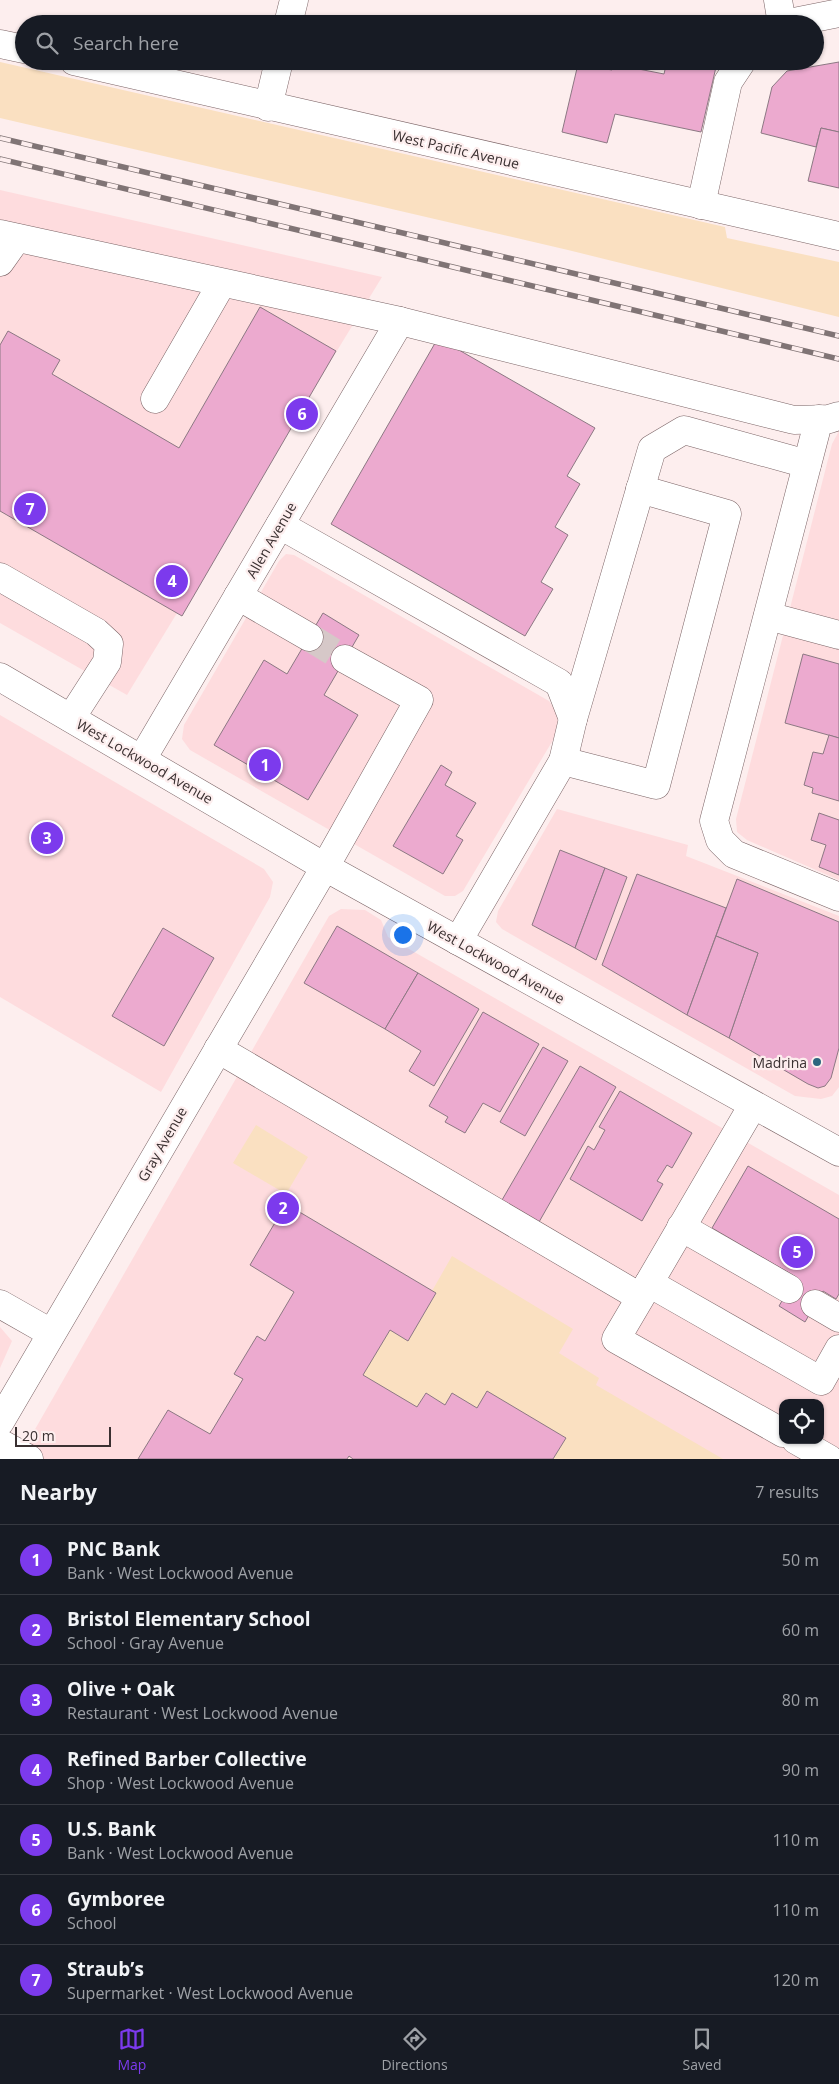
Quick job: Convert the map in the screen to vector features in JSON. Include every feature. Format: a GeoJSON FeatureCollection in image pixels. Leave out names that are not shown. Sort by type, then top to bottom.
{"type":"FeatureCollection","features":[{"type":"Feature","properties":{"kind":"street"},"geometry":{"type":"LineString","coordinates":[[290,15],[294,0]]}},
{"type":"Feature","properties":{"kind":"street"},"geometry":{"type":"LineString","coordinates":[[778,0],[781,15]]}},
{"type":"Feature","properties":{"kind":"street"},"geometry":{"type":"LineString","coordinates":[[824,16],[839,13]]}},
{"type":"Feature","properties":{"kind":"street"},"geometry":{"type":"LineString","coordinates":[[0,44],[15,48]]}},
{"type":"Feature","properties":{"kind":"street","name":"West Pacific Avenue"},"geometry":{"type":"LineString","coordinates":[[112,70],[839,236]]}},
{"type":"Feature","properties":{"kind":"street"},"geometry":{"type":"LineString","coordinates":[[268,107],[277,70]]}},
{"type":"Feature","properties":{"kind":"street"},"geometry":{"type":"LineString","coordinates":[[701,205],[728,82],[736,70]]}},
{"type":"Feature","properties":{"kind":"street"},"geometry":{"type":"LineString","coordinates":[[0,262],[9,236],[400,321],[794,420],[829,418],[807,464],[714,821],[720,840],[734,854],[839,897]]}},
{"type":"Feature","properties":{"kind":"street"},"geometry":{"type":"LineString","coordinates":[[155,400],[222,283]]}},
{"type":"Feature","properties":{"kind":"street","name":"Allen Avenue"},"geometry":{"type":"LineString","coordinates":[[142,759],[400,321]]}},
{"type":"Feature","properties":{"kind":"street"},"geometry":{"type":"LineString","coordinates":[[458,941],[563,761],[572,719],[652,449],[684,430],[807,464]]}},
{"type":"Feature","properties":{"kind":"street"},"geometry":{"type":"LineString","coordinates":[[563,761],[656,785],[728,514],[640,489]]}},
{"type":"Feature","properties":{"kind":"street"},"geometry":{"type":"LineString","coordinates":[[280,525],[559,683],[572,719]]}},
{"type":"Feature","properties":{"kind":"street"},"geometry":{"type":"LineString","coordinates":[[0,577],[96,632],[109,644],[107,662],[71,718]]}},
{"type":"Feature","properties":{"kind":"street"},"geometry":{"type":"LineString","coordinates":[[238,596],[309,638]]}},
{"type":"Feature","properties":{"kind":"street"},"geometry":{"type":"LineString","coordinates":[[768,616],[839,635]]}},
{"type":"Feature","properties":{"kind":"street","name":"Gray Avenue"},"geometry":{"type":"LineString","coordinates":[[0,1422],[325,867],[419,700],[346,658]]}},
{"type":"Feature","properties":{"kind":"street","name":"West Lockwood Avenue"},"geometry":{"type":"LineString","coordinates":[[0,677],[325,867],[839,1152]]}},
{"type":"Feature","properties":{"kind":"street"},"geometry":{"type":"LineString","coordinates":[[218,1049],[644,1290],[821,1381],[839,1349]]}},
{"type":"Feature","properties":{"kind":"street"},"geometry":{"type":"LineString","coordinates":[[754,1105],[616,1339],[779,1431]]}},
{"type":"Feature","properties":{"kind":"street"},"geometry":{"type":"LineString","coordinates":[[681,1227],[789,1289]]}},
{"type":"Feature","properties":{"kind":"street"},"geometry":{"type":"LineString","coordinates":[[0,1304],[51,1332]]}},
{"type":"Feature","properties":{"kind":"street"},"geometry":{"type":"LineString","coordinates":[[815,1304],[839,1318]]}},
{"type":"Feature","properties":{"kind":"street"},"geometry":{"type":"LineString","coordinates":[[0,1443],[29,1459]]}},
{"type":"Feature","properties":{"kind":"street"},"geometry":{"type":"LineString","coordinates":[[803,1444],[829,1459]]}},
{"type":"Feature","properties":{"kind":"shaded area"},"geometry":{"type":"Polygon","coordinates":[[[0,62],[15,65],[15,70],[35,70],[725,227],[727,238],[839,262],[839,317],[568,250],[0,118],[0,62]]]}},
{"type":"Feature","properties":{"kind":"shaded area"},"geometry":{"type":"Polygon","coordinates":[[[0,190],[382,277],[127,695],[0,623],[0,190]]]}},
{"type":"Feature","properties":{"kind":"shaded area"},"geometry":{"type":"Polygon","coordinates":[[[839,431],[839,880],[747,840],[737,832],[736,819],[832,444],[839,431]]]}},
{"type":"Feature","properties":{"kind":"shaded area"},"geometry":{"type":"Polygon","coordinates":[[[286,554],[294,555],[549,701],[557,713],[558,727],[553,740],[463,891],[455,896],[445,896],[190,750],[182,739],[184,725],[279,561],[286,554]]]}},
{"type":"Feature","properties":{"kind":"shaded area"},"geometry":{"type":"Polygon","coordinates":[[[0,715],[264,869],[273,882],[270,897],[161,1092],[0,997],[0,715]]]}},
{"type":"Feature","properties":{"kind":"shaded area"},"geometry":{"type":"Polygon","coordinates":[[[557,809],[688,845],[686,856],[839,916],[839,1087],[832,1096],[821,1099],[795,1096],[502,929],[496,922],[498,911],[557,809]]]}},
{"type":"Feature","properties":{"kind":"shaded area"},"geometry":{"type":"Polygon","coordinates":[[[341,909],[365,910],[381,920],[388,937],[839,1195],[839,1459],[18,1459],[329,916],[341,909]]]}},
{"type":"Feature","properties":{"kind":"shaded area"},"geometry":{"type":"Polygon","coordinates":[[[256,1125],[308,1157],[286,1194],[233,1163],[256,1125]]]}},
{"type":"Feature","properties":{"kind":"shaded area"},"geometry":{"type":"Polygon","coordinates":[[[452,1256],[573,1329],[559,1353],[599,1378],[596,1385],[723,1459],[553,1459],[566,1438],[477,1408],[452,1393],[445,1405],[425,1393],[417,1407],[363,1375],[390,1330],[408,1341],[436,1294],[432,1291],[452,1256]]]}},
{"type":"Feature","properties":{"kind":"shaded area"},"geometry":{"type":"Polygon","coordinates":[[[0,1327],[12,1341],[0,1368],[0,1327]]]}},
{"type":"Feature","properties":{"kind":"building"},"geometry":{"type":"Polygon","coordinates":[[[839,62],[839,132],[821,128],[816,147],[761,133],[772,87],[787,71],[824,70],[824,65],[839,62]]]}},
{"type":"Feature","properties":{"kind":"building"},"geometry":{"type":"Polygon","coordinates":[[[577,70],[644,70],[664,74],[665,70],[715,70],[701,132],[615,114],[607,143],[562,132],[577,70]]]}},
{"type":"Feature","properties":{"kind":"building"},"geometry":{"type":"Polygon","coordinates":[[[821,128],[839,132],[839,188],[808,181],[821,128]]]}},
{"type":"Feature","properties":{"kind":"building"},"geometry":{"type":"Polygon","coordinates":[[[260,307],[336,351],[182,616],[0,511],[0,345],[8,331],[60,360],[52,374],[179,448],[260,307]]]}},
{"type":"Feature","properties":{"kind":"building"},"geometry":{"type":"Polygon","coordinates":[[[438,338],[595,428],[567,476],[580,484],[555,527],[568,535],[541,582],[553,589],[525,636],[331,524],[438,338]]]}},
{"type":"Feature","properties":{"kind":"building"},"geometry":{"type":"Polygon","coordinates":[[[323,613],[359,635],[324,695],[358,715],[308,800],[214,745],[264,660],[287,674],[323,613]]]}},
{"type":"Feature","properties":{"kind":"building"},"geometry":{"type":"Polygon","coordinates":[[[803,654],[839,664],[839,738],[785,723],[803,654]]]}},
{"type":"Feature","properties":{"kind":"building"},"geometry":{"type":"Polygon","coordinates":[[[829,735],[839,738],[839,801],[812,793],[813,788],[804,785],[813,752],[823,754],[829,735]]]}},
{"type":"Feature","properties":{"kind":"building"},"geometry":{"type":"Polygon","coordinates":[[[441,765],[452,772],[445,785],[476,803],[456,836],[463,840],[443,874],[393,846],[441,765]]]}},
{"type":"Feature","properties":{"kind":"building"},"geometry":{"type":"Polygon","coordinates":[[[819,813],[839,820],[839,875],[819,867],[826,845],[811,840],[819,813]]]}},
{"type":"Feature","properties":{"kind":"building"},"geometry":{"type":"Polygon","coordinates":[[[560,850],[605,868],[575,948],[532,925],[560,850]]]}},
{"type":"Feature","properties":{"kind":"building"},"geometry":{"type":"Polygon","coordinates":[[[605,868],[627,877],[596,960],[575,948],[605,868]]]}},
{"type":"Feature","properties":{"kind":"building"},"geometry":{"type":"Polygon","coordinates":[[[637,874],[726,908],[687,1015],[602,965],[637,874]]]}},
{"type":"Feature","properties":{"kind":"building"},"geometry":{"type":"Polygon","coordinates":[[[737,879],[839,922],[839,1048],[831,1078],[825,1086],[818,1088],[808,1084],[729,1038],[758,953],[716,936],[737,879]]]}},
{"type":"Feature","properties":{"kind":"building"},"geometry":{"type":"Polygon","coordinates":[[[337,926],[418,973],[385,1029],[304,983],[337,926]]]}},
{"type":"Feature","properties":{"kind":"building"},"geometry":{"type":"Polygon","coordinates":[[[163,928],[214,958],[164,1046],[112,1016],[163,928]]]}},
{"type":"Feature","properties":{"kind":"building"},"geometry":{"type":"Polygon","coordinates":[[[716,936],[758,953],[729,1038],[687,1015],[716,936]]]}},
{"type":"Feature","properties":{"kind":"building"},"geometry":{"type":"Polygon","coordinates":[[[418,973],[479,1009],[434,1086],[409,1071],[421,1051],[385,1029],[418,973]]]}},
{"type":"Feature","properties":{"kind":"building"},"geometry":{"type":"Polygon","coordinates":[[[483,1012],[539,1044],[500,1112],[483,1103],[465,1133],[445,1122],[448,1117],[429,1106],[483,1012]]]}},
{"type":"Feature","properties":{"kind":"building"},"geometry":{"type":"Polygon","coordinates":[[[543,1047],[568,1061],[525,1136],[500,1122],[543,1047]]]}},
{"type":"Feature","properties":{"kind":"building"},"geometry":{"type":"Polygon","coordinates":[[[580,1066],[616,1087],[539,1222],[502,1200],[580,1066]]]}},
{"type":"Feature","properties":{"kind":"building"},"geometry":{"type":"Polygon","coordinates":[[[620,1091],[692,1133],[672,1168],[667,1165],[657,1181],[663,1184],[642,1221],[570,1179],[588,1146],[594,1150],[605,1130],[599,1127],[620,1091]]]}},
{"type":"Feature","properties":{"kind":"building"},"geometry":{"type":"Polygon","coordinates":[[[748,1166],[839,1219],[839,1294],[836,1299],[823,1291],[805,1322],[779,1306],[796,1277],[712,1228],[748,1166]]]}},
{"type":"Feature","properties":{"kind":"building"},"geometry":{"type":"Polygon","coordinates":[[[286,1204],[436,1293],[408,1341],[390,1330],[363,1375],[417,1407],[426,1393],[445,1405],[452,1393],[477,1408],[487,1391],[566,1438],[553,1459],[353,1459],[349,1456],[347,1459],[138,1459],[168,1410],[210,1434],[243,1379],[234,1374],[257,1336],[265,1341],[294,1292],[250,1265],[286,1204]]]}},
{"type":"Feature","properties":{"kind":"tunnel"},"geometry":{"type":"LineString","coordinates":[[309,637],[345,659]]}},
{"type":"Feature","properties":{"kind":"railway"},"geometry":{"type":"LineString","coordinates":[[0,138],[839,336]]}},
{"type":"Feature","properties":{"kind":"railway"},"geometry":{"type":"LineString","coordinates":[[0,159],[839,359]]}},
{"type":"Feature","properties":{"kind":"place","name":"Gymboree"},"geometry":{"type":"Point","coordinates":[302,414]}},
{"type":"Feature","properties":{"kind":"place","name":"Straub’s"},"geometry":{"type":"Point","coordinates":[30,509]}},
{"type":"Feature","properties":{"kind":"place","name":"Refined Barber Collective"},"geometry":{"type":"Point","coordinates":[172,581]}},
{"type":"Feature","properties":{"kind":"place","name":"PNC Bank"},"geometry":{"type":"Point","coordinates":[265,765]}},
{"type":"Feature","properties":{"kind":"place","name":"Olive + Oak"},"geometry":{"type":"Point","coordinates":[47,838]}},
{"type":"Feature","properties":{"kind":"place","name":"Madrina"},"geometry":{"type":"Point","coordinates":[817,1062]}},
{"type":"Feature","properties":{"kind":"place","name":"Bristol Elementary School"},"geometry":{"type":"Point","coordinates":[283,1208]}},
{"type":"Feature","properties":{"kind":"place","name":"U.S. Bank"},"geometry":{"type":"Point","coordinates":[797,1252]}}]}
